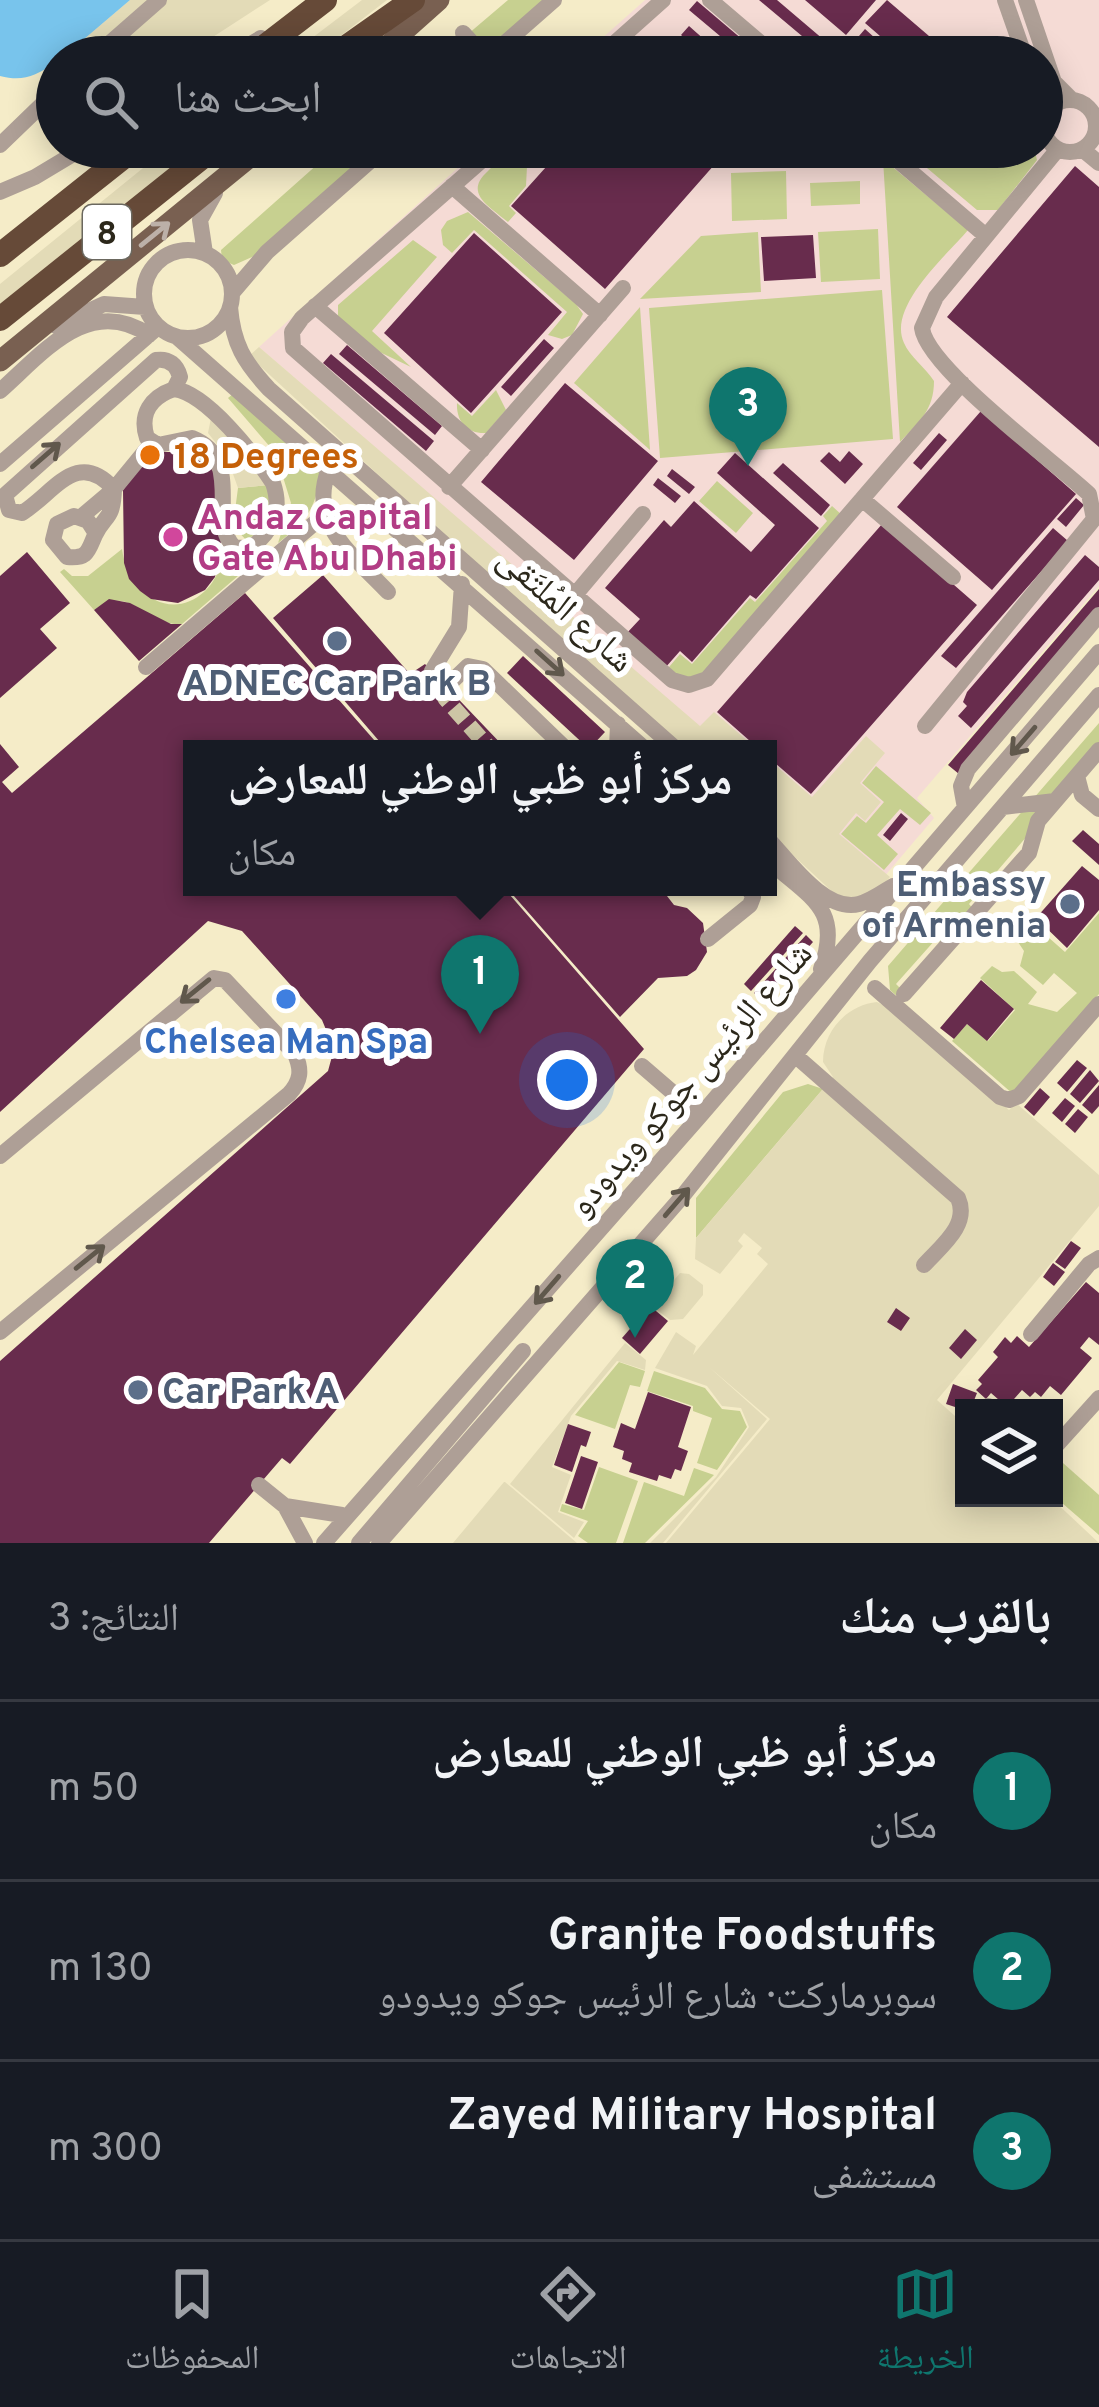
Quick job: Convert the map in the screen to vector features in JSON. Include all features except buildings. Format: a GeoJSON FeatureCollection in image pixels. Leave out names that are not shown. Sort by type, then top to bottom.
{"type":"FeatureCollection","features":[{"type":"Feature","properties":{"kind":"highway"},"geometry":{"type":"LineString","coordinates":[[362,36],[413,0]]}},
{"type":"Feature","properties":{"kind":"highway"},"geometry":{"type":"LineString","coordinates":[[278,36],[319,4]]}},
{"type":"Feature","properties":{"kind":"highway","name":"8"},"geometry":{"type":"LineString","coordinates":[[0,255],[110,168]]}},
{"type":"Feature","properties":{"kind":"highway","name":"8"},"geometry":{"type":"LineString","coordinates":[[0,319],[189,168]]}},
{"type":"Feature","properties":{"kind":"main road"},"geometry":{"type":"LineString","coordinates":[[399,36],[439,0]]}},
{"type":"Feature","properties":{"kind":"main road"},"geometry":{"type":"LineString","coordinates":[[0,362],[236,168]]}},
{"type":"Feature","properties":{"kind":"street"},"geometry":{"type":"LineString","coordinates":[[118,36],[159,0]]}},
{"type":"Feature","properties":{"kind":"street"},"geometry":{"type":"LineString","coordinates":[[512,36],[554,0]]}},
{"type":"Feature","properties":{"kind":"street"},"geometry":{"type":"LineString","coordinates":[[626,36],[663,0]]}},
{"type":"Feature","properties":{"kind":"street"},"geometry":{"type":"LineString","coordinates":[[710,0],[752,36]]}},
{"type":"Feature","properties":{"kind":"street"},"geometry":{"type":"LineString","coordinates":[[1005,0],[1017,36]]}},
{"type":"Feature","properties":{"kind":"street"},"geometry":{"type":"LineString","coordinates":[[1026,0],[1038,36]]}},
{"type":"Feature","properties":{"kind":"street"},"geometry":{"type":"LineString","coordinates":[[265,36],[319,4]]}},
{"type":"Feature","properties":{"kind":"street"},"geometry":{"type":"LineString","coordinates":[[464,33],[467,36]]}},
{"type":"Feature","properties":{"kind":"street"},"geometry":{"type":"LineString","coordinates":[[1063,91],[1088,107],[1097,125],[1093,138],[1082,148],[1063,149]]}},
{"type":"Feature","properties":{"kind":"street"},"geometry":{"type":"LineString","coordinates":[[1063,103],[1072,100]]}},
{"type":"Feature","properties":{"kind":"street"},"geometry":{"type":"LineString","coordinates":[[0,145],[36,110]]}},
{"type":"Feature","properties":{"kind":"street"},"geometry":{"type":"LineString","coordinates":[[1082,148],[1099,163]]}},
{"type":"Feature","properties":{"kind":"street"},"geometry":{"type":"LineString","coordinates":[[0,192],[50,168]]}},
{"type":"Feature","properties":{"kind":"street"},"geometry":{"type":"LineString","coordinates":[[231,300],[230,280],[210,256],[199,229],[202,211],[241,168]]}},
{"type":"Feature","properties":{"kind":"street"},"geometry":{"type":"LineString","coordinates":[[0,391],[67,332],[87,322],[119,320],[177,337],[207,334],[225,318],[231,300],[267,252],[351,168]]}},
{"type":"Feature","properties":{"kind":"street"},"geometry":{"type":"LineString","coordinates":[[472,168],[315,306],[292,332],[297,355],[672,680],[698,684],[714,672],[962,382]]}},
{"type":"Feature","properties":{"kind":"street"},"geometry":{"type":"LineString","coordinates":[[907,168],[986,236]]}},
{"type":"Feature","properties":{"kind":"street"},"geometry":{"type":"LineString","coordinates":[[925,726],[1089,528],[1095,511],[1094,489],[962,382],[929,348],[922,328],[929,306],[1042,168]]}},
{"type":"Feature","properties":{"kind":"street"},"geometry":{"type":"LineString","coordinates":[[452,186],[599,315]]}},
{"type":"Feature","properties":{"kind":"street"},"geometry":{"type":"LineString","coordinates":[[154,331],[146,307],[147,279],[164,257],[177,251],[242,262],[267,252]]}},
{"type":"Feature","properties":{"kind":"street"},"geometry":{"type":"LineString","coordinates":[[449,487],[623,288]]}},
{"type":"Feature","properties":{"kind":"street","name":"شارع المُلتَقى"},"geometry":{"type":"LineString","coordinates":[[231,300],[233,337],[242,359],[269,389],[660,740]]}},
{"type":"Feature","properties":{"kind":"street"},"geometry":{"type":"LineString","coordinates":[[0,362],[87,309],[104,304],[146,307]]}},
{"type":"Feature","properties":{"kind":"street"},"geometry":{"type":"LineString","coordinates":[[315,306],[482,450]]}},
{"type":"Feature","properties":{"kind":"street"},"geometry":{"type":"LineString","coordinates":[[0,464],[154,331]]}},
{"type":"Feature","properties":{"kind":"street","name":"شارع المُلتَقى"},"geometry":{"type":"LineString","coordinates":[[177,337],[635,740]]}},
{"type":"Feature","properties":{"kind":"street"},"geometry":{"type":"LineString","coordinates":[[206,406],[218,358],[227,357],[269,389]]}},
{"type":"Feature","properties":{"kind":"street"},"geometry":{"type":"LineString","coordinates":[[178,389],[176,368],[156,360],[10,487],[4,499],[9,510],[22,513],[67,477],[91,471],[101,475],[114,489],[112,514],[95,532],[92,549],[84,556],[73,558],[58,550],[53,535],[58,524],[67,517],[82,517],[114,489],[152,444],[184,437],[205,444],[214,455],[224,484],[227,540],[239,549],[254,546],[276,516],[276,491],[206,406],[178,389]]}},
{"type":"Feature","properties":{"kind":"street"},"geometry":{"type":"LineString","coordinates":[[152,444],[143,428],[145,414],[156,398],[216,368]]}},
{"type":"Feature","properties":{"kind":"street"},"geometry":{"type":"LineString","coordinates":[[329,469],[322,494],[323,515],[338,539],[388,592]]}},
{"type":"Feature","properties":{"kind":"street"},"geometry":{"type":"LineString","coordinates":[[862,499],[952,577]]}},
{"type":"Feature","properties":{"kind":"street"},"geometry":{"type":"LineString","coordinates":[[574,596],[643,514]]}},
{"type":"Feature","properties":{"kind":"street"},"geometry":{"type":"LineString","coordinates":[[146,667],[323,515]]}},
{"type":"Feature","properties":{"kind":"street"},"geometry":{"type":"LineString","coordinates":[[82,517],[95,532]]}},
{"type":"Feature","properties":{"kind":"street"},"geometry":{"type":"LineString","coordinates":[[432,671],[455,634],[463,610],[462,584]]}},
{"type":"Feature","properties":{"kind":"street"},"geometry":{"type":"LineString","coordinates":[[965,808],[961,786],[968,769],[1099,615]]}},
{"type":"Feature","properties":{"kind":"street"},"geometry":{"type":"LineString","coordinates":[[455,634],[480,623],[507,625]]}},
{"type":"Feature","properties":{"kind":"street","name":"شارع الرئيس جوكو ويدودو"},"geometry":{"type":"LineString","coordinates":[[324,1543],[700,1117],[1099,652]]}},
{"type":"Feature","properties":{"kind":"street"},"geometry":{"type":"LineString","coordinates":[[446,687],[462,669],[483,669],[557,740]]}},
{"type":"Feature","properties":{"kind":"street","name":"شارع الرئيس جوكو ويدودو"},"geometry":{"type":"LineString","coordinates":[[379,1543],[681,1198],[895,931],[1099,695]]}},
{"type":"Feature","properties":{"kind":"street"},"geometry":{"type":"LineString","coordinates":[[617,740],[618,724]]}},
{"type":"Feature","properties":{"kind":"street"},"geometry":{"type":"LineString","coordinates":[[904,994],[1029,853],[1038,821],[1099,750]]}},
{"type":"Feature","properties":{"kind":"street"},"geometry":{"type":"LineString","coordinates":[[1077,776],[1079,790],[1099,809]]}},
{"type":"Feature","properties":{"kind":"street"},"geometry":{"type":"LineString","coordinates":[[1003,807],[1054,801]]}},
{"type":"Feature","properties":{"kind":"street"},"geometry":{"type":"LineString","coordinates":[[777,848],[822,893],[842,904],[861,904],[902,881]]}},
{"type":"Feature","properties":{"kind":"street"},"geometry":{"type":"LineString","coordinates":[[777,869],[828,921],[830,939],[816,982]]}},
{"type":"Feature","properties":{"kind":"street"},"geometry":{"type":"LineString","coordinates":[[739,896],[739,902],[706,934],[750,905],[752,896]]}},
{"type":"Feature","properties":{"kind":"street"},"geometry":{"type":"LineString","coordinates":[[895,931],[946,929],[958,934]]}},
{"type":"Feature","properties":{"kind":"street"},"geometry":{"type":"LineString","coordinates":[[0,1156],[214,977],[229,984],[296,1054],[300,1065],[289,1094],[0,1332]]}},
{"type":"Feature","properties":{"kind":"street"},"geometry":{"type":"LineString","coordinates":[[875,988],[1000,1097],[1010,1100],[1019,1096],[1099,1004]]}},
{"type":"Feature","properties":{"kind":"street"},"geometry":{"type":"LineString","coordinates":[[796,1057],[958,1198],[963,1214],[959,1224],[924,1265]]}},
{"type":"Feature","properties":{"kind":"street"},"geometry":{"type":"LineString","coordinates":[[642,1066],[700,1117]]}},
{"type":"Feature","properties":{"kind":"street"},"geometry":{"type":"LineString","coordinates":[[1031,1334],[1099,1258]]}},
{"type":"Feature","properties":{"kind":"street"},"geometry":{"type":"LineString","coordinates":[[359,1543],[523,1351]]}},
{"type":"Feature","properties":{"kind":"street"},"geometry":{"type":"LineString","coordinates":[[1063,1438],[1099,1398]]}},
{"type":"Feature","properties":{"kind":"street"},"geometry":{"type":"LineString","coordinates":[[259,1485],[285,1506],[307,1543],[359,1504]]}},
{"type":"Feature","properties":{"kind":"street"},"geometry":{"type":"LineString","coordinates":[[285,1506],[342,1515]]}},
{"type":"Feature","properties":{"kind":"shaded area"},"geometry":{"type":"Polygon","coordinates":[[[645,0],[1099,0],[1099,586],[917,798],[934,818],[878,884],[777,797],[777,740],[712,740],[259,347],[458,168],[1063,168],[1063,36],[605,36],[645,0]]]}},
{"type":"Feature","properties":{"kind":"green space"},"geometry":{"type":"Polygon","coordinates":[[[508,0],[548,0],[507,36],[466,36],[508,0]]]}},
{"type":"Feature","properties":{"kind":"green space"},"geometry":{"type":"Polygon","coordinates":[[[313,168],[357,168],[259,254],[234,265],[222,260],[221,250],[313,168]]]}},
{"type":"Feature","properties":{"kind":"green space"},"geometry":{"type":"Polygon","coordinates":[[[492,168],[527,168],[526,186],[509,206],[516,213],[508,222],[478,193],[481,179],[492,168]]]}},
{"type":"Feature","properties":{"kind":"green space"},"geometry":{"type":"Polygon","coordinates":[[[884,168],[894,168],[968,230],[921,283],[904,314],[904,343],[934,381],[928,408],[900,442],[884,168]]]}},
{"type":"Feature","properties":{"kind":"green space"},"geometry":{"type":"Polygon","coordinates":[[[927,168],[1031,168],[998,210],[977,210],[927,168]]]}},
{"type":"Feature","properties":{"kind":"green space"},"geometry":{"type":"Polygon","coordinates":[[[786,171],[787,219],[732,221],[731,173],[786,171]]]}},
{"type":"Feature","properties":{"kind":"green space"},"geometry":{"type":"Polygon","coordinates":[[[860,181],[860,204],[811,206],[810,183],[860,181]]]}},
{"type":"Feature","properties":{"kind":"green space"},"geometry":{"type":"Polygon","coordinates":[[[468,212],[576,304],[583,314],[572,335],[562,339],[548,335],[567,312],[474,230],[452,253],[443,245],[441,230],[447,221],[468,212]]]}},
{"type":"Feature","properties":{"kind":"green space"},"geometry":{"type":"Polygon","coordinates":[[[878,229],[880,279],[821,282],[818,232],[878,229]]]}},
{"type":"Feature","properties":{"kind":"green space"},"geometry":{"type":"Polygon","coordinates":[[[758,232],[761,292],[640,299],[701,236],[758,232]]]}},
{"type":"Feature","properties":{"kind":"green space"},"geometry":{"type":"Polygon","coordinates":[[[413,240],[437,257],[372,331],[411,367],[369,347],[338,319],[338,305],[413,240]]]}},
{"type":"Feature","properties":{"kind":"green space"},"geometry":{"type":"Polygon","coordinates":[[[882,290],[893,439],[660,458],[649,308],[882,290]]]}},
{"type":"Feature","properties":{"kind":"green space"},"geometry":{"type":"Polygon","coordinates":[[[640,307],[650,450],[574,383],[640,307]]]}},
{"type":"Feature","properties":{"kind":"green space"},"geometry":{"type":"Polygon","coordinates":[[[496,390],[506,410],[486,433],[468,429],[458,415],[457,403],[472,416],[496,390]]]}},
{"type":"Feature","properties":{"kind":"green space"},"geometry":{"type":"Polygon","coordinates":[[[233,394],[320,472],[308,513],[278,543],[291,503],[283,477],[290,470],[228,398],[233,394]]]}},
{"type":"Feature","properties":{"kind":"green space"},"geometry":{"type":"Polygon","coordinates":[[[717,481],[753,513],[736,533],[699,501],[717,481]]]}},
{"type":"Feature","properties":{"kind":"green space"},"geometry":{"type":"Polygon","coordinates":[[[268,485],[278,512],[247,541],[233,526],[238,488],[268,485]]]}},
{"type":"Feature","properties":{"kind":"green space"},"geometry":{"type":"Polygon","coordinates":[[[832,506],[843,516],[696,681],[664,673],[680,654],[692,664],[750,598],[755,602],[827,521],[823,516],[832,506]]]}},
{"type":"Feature","properties":{"kind":"green space"},"geometry":{"type":"Polygon","coordinates":[[[226,537],[250,556],[267,551],[182,624],[157,619],[118,601],[94,610],[60,572],[88,576],[122,549],[125,564],[141,589],[151,598],[177,604],[191,601],[210,585],[226,537]]]}},
{"type":"Feature","properties":{"kind":"green space"},"geometry":{"type":"Polygon","coordinates":[[[1099,723],[1099,752],[969,904],[975,911],[970,917],[926,922],[1099,723]]]}},
{"type":"Feature","properties":{"kind":"green space"},"geometry":{"type":"Polygon","coordinates":[[[876,766],[931,813],[920,825],[900,809],[877,835],[898,854],[884,870],[841,834],[857,816],[866,823],[884,802],[862,783],[876,766]]]}},
{"type":"Feature","properties":{"kind":"green space"},"geometry":{"type":"Polygon","coordinates":[[[1099,913],[1099,994],[1013,1094],[952,1041],[967,1024],[988,1041],[1015,1010],[980,978],[992,966],[1002,972],[1014,971],[1037,992],[1028,1004],[1057,1012],[1077,993],[1054,973],[1043,985],[1020,966],[1024,951],[1016,939],[1031,922],[1065,952],[1099,913]]]}},
{"type":"Feature","properties":{"kind":"green space"},"geometry":{"type":"Polygon","coordinates":[[[941,934],[949,941],[945,946],[936,939],[896,984],[904,992],[899,998],[890,990],[888,966],[913,937],[941,934]]]}},
{"type":"Feature","properties":{"kind":"green space"},"geometry":{"type":"Polygon","coordinates":[[[808,1084],[823,1089],[696,1238],[696,1198],[783,1092],[808,1084]]]}},
{"type":"Feature","properties":{"kind":"green space"},"geometry":{"type":"Polygon","coordinates":[[[619,1362],[645,1371],[640,1387],[630,1385],[615,1429],[575,1415],[619,1362]]]}},
{"type":"Feature","properties":{"kind":"green space"},"geometry":{"type":"Polygon","coordinates":[[[654,1371],[705,1388],[722,1409],[740,1411],[747,1427],[717,1470],[697,1463],[712,1418],[693,1411],[693,1406],[647,1391],[654,1371]]]}},
{"type":"Feature","properties":{"kind":"green space"},"geometry":{"type":"Polygon","coordinates":[[[1063,1463],[1099,1495],[1099,1535],[1063,1504],[1063,1463]]]}},
{"type":"Feature","properties":{"kind":"green space"},"geometry":{"type":"Polygon","coordinates":[[[599,1467],[638,1481],[616,1543],[588,1543],[578,1536],[588,1521],[560,1511],[562,1504],[584,1510],[599,1467]]]}},
{"type":"Feature","properties":{"kind":"green space"},"geometry":{"type":"Polygon","coordinates":[[[694,1468],[714,1475],[645,1543],[623,1543],[644,1482],[684,1496],[694,1468]]]}},
{"type":"Feature","properties":{"kind":"sand"},"geometry":{"type":"Polygon","coordinates":[[[130,0],[270,0],[214,36],[88,36],[130,0]]]}},
{"type":"Feature","properties":{"kind":"sand"},"geometry":{"type":"Polygon","coordinates":[[[362,0],[387,0],[340,36],[315,36],[362,0]]]}},
{"type":"Feature","properties":{"kind":"sand"},"geometry":{"type":"Polygon","coordinates":[[[143,168],[170,168],[0,304],[0,284],[143,168]]]}},
{"type":"Feature","properties":{"kind":"sand"},"geometry":{"type":"Polygon","coordinates":[[[259,347],[700,726],[714,712],[747,740],[667,740],[249,356],[259,347]]]}},
{"type":"Feature","properties":{"kind":"sand"},"geometry":{"type":"Polygon","coordinates":[[[212,413],[268,485],[238,488],[227,457],[208,433],[212,413]]]}},
{"type":"Feature","properties":{"kind":"sand"},"geometry":{"type":"Polygon","coordinates":[[[866,736],[885,753],[860,783],[881,802],[865,821],[856,813],[839,834],[890,877],[870,900],[839,898],[777,840],[777,767],[812,797],[866,736]]]}},
{"type":"Feature","properties":{"kind":"sand"},"geometry":{"type":"Polygon","coordinates":[[[877,1002],[891,1009],[1009,1110],[1016,1103],[1099,1175],[1099,1206],[937,1400],[955,1416],[955,1507],[1061,1507],[1099,1543],[666,1543],[770,1419],[709,1367],[767,1419],[663,1543],[650,1543],[716,1477],[749,1427],[741,1408],[722,1406],[707,1386],[655,1368],[676,1332],[696,1346],[693,1355],[768,1264],[757,1254],[762,1248],[744,1233],[738,1241],[743,1246],[720,1274],[695,1259],[696,1238],[833,1077],[823,1062],[827,1040],[847,1014],[877,1002]]]}},
{"type":"Feature","properties":{"kind":"sand"},"geometry":{"type":"Polygon","coordinates":[[[680,1273],[703,1285],[703,1295],[683,1319],[670,1320],[652,1306],[680,1273]]]}},
{"type":"Feature","properties":{"kind":"sand"},"geometry":{"type":"Polygon","coordinates":[[[625,1343],[646,1360],[645,1370],[617,1361],[571,1416],[552,1467],[571,1475],[558,1512],[584,1522],[574,1538],[510,1484],[625,1343]]]}},
{"type":"Feature","properties":{"kind":"sand"},"geometry":{"type":"Polygon","coordinates":[[[505,1482],[577,1543],[453,1543],[505,1482]]]}},
{"type":"Feature","properties":{"kind":"water"},"geometry":{"type":"Polygon","coordinates":[[[0,0],[130,0],[88,36],[36,36],[36,73],[0,76],[0,0]]]}},
{"type":"Feature","properties":{"kind":"tunnel"},"geometry":{"type":"LineString","coordinates":[[446,687],[445,698],[482,740]]}},
{"type":"Feature","properties":{"kind":"place","name":"18 Degrees"},"geometry":{"type":"Point","coordinates":[150,455]}},
{"type":"Feature","properties":{"kind":"place","name":"Zayed Military Hospital"},"geometry":{"type":"Point","coordinates":[748,466]}},
{"type":"Feature","properties":{"kind":"place","name":"Andaz Capital Gate Abu Dhabi"},"geometry":{"type":"Point","coordinates":[173,537]}},
{"type":"Feature","properties":{"kind":"place","name":"ADNEC Car Park B"},"geometry":{"type":"Point","coordinates":[337,641]}},
{"type":"Feature","properties":{"kind":"place","name":"Embassy of Armenia"},"geometry":{"type":"Point","coordinates":[1070,904]}},
{"type":"Feature","properties":{"kind":"place","name":"Chelsea Man Spa"},"geometry":{"type":"Point","coordinates":[286,999]}},
{"type":"Feature","properties":{"kind":"place","name":"مركز أبو ظبي الوطني للمعارض"},"geometry":{"type":"Point","coordinates":[480,1034]}},
{"type":"Feature","properties":{"kind":"place","name":"Granjte Foodstuffs"},"geometry":{"type":"Point","coordinates":[635,1338]}},
{"type":"Feature","properties":{"kind":"place","name":"Car Park A"},"geometry":{"type":"Point","coordinates":[138,1390]}}]}
